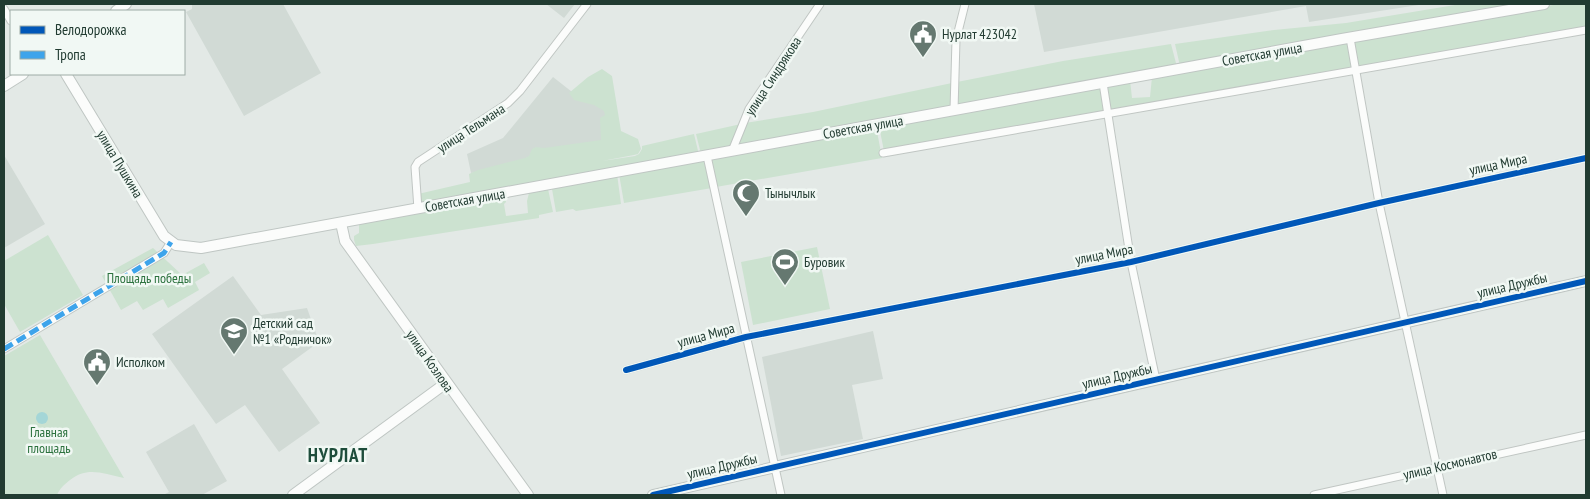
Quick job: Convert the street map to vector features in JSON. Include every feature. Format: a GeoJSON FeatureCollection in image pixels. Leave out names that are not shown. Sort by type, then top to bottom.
{"type":"FeatureCollection","features":[{"type":"Feature","properties":{"kind":"main road","name":"Советская улица"},"geometry":{"type":"LineString","coordinates":[[183,247],[212,247],[954,110],[1544,4]]}},
{"type":"Feature","properties":{"kind":"main road"},"geometry":{"type":"LineString","coordinates":[[4,86],[21,75]]}},
{"type":"Feature","properties":{"kind":"main road","name":"улица Пушкина"},"geometry":{"type":"LineString","coordinates":[[67,75],[157,226],[171,242],[183,247]]}},
{"type":"Feature","properties":{"kind":"main road","name":"улица Козлова"},"geometry":{"type":"LineString","coordinates":[[341,223],[345,242],[528,495]]}},
{"type":"Feature","properties":{"kind":"main road","name":"улица Дружбы"},"geometry":{"type":"LineString","coordinates":[[653,495],[1586,281]]}},
{"type":"Feature","properties":{"kind":"main road"},"geometry":{"type":"LineString","coordinates":[[293,495],[446,383]]}},
{"type":"Feature","properties":{"kind":"street","name":"улица Тельмана"},"geometry":{"type":"LineString","coordinates":[[418,209],[415,167],[418,162],[508,103],[520,91],[587,4]]}},
{"type":"Feature","properties":{"kind":"street","name":"улица Синдрякова"},"geometry":{"type":"LineString","coordinates":[[732,151],[749,109],[820,4]]}},
{"type":"Feature","properties":{"kind":"street"},"geometry":{"type":"LineString","coordinates":[[954,110],[956,40],[965,4]]}},
{"type":"Feature","properties":{"kind":"street"},"geometry":{"type":"LineString","coordinates":[[883,153],[1586,30]]}},
{"type":"Feature","properties":{"kind":"street"},"geometry":{"type":"LineString","coordinates":[[1350,38],[1379,203],[1443,495]]}},
{"type":"Feature","properties":{"kind":"street"},"geometry":{"type":"LineString","coordinates":[[1103,83],[1130,262],[1156,380]]}},
{"type":"Feature","properties":{"kind":"street"},"geometry":{"type":"LineString","coordinates":[[707,156],[781,495]]}},
{"type":"Feature","properties":{"kind":"street","name":"улица Мира"},"geometry":{"type":"LineString","coordinates":[[626,370],[746,338],[1130,262],[1379,203],[1586,158]]}},
{"type":"Feature","properties":{"kind":"street"},"geometry":{"type":"LineString","coordinates":[[4,350],[164,253],[171,242]]}},
{"type":"Feature","properties":{"kind":"street","name":"улица Космонавтов"},"geometry":{"type":"LineString","coordinates":[[1314,495],[1586,435]]}},
{"type":"Feature","properties":{"kind":"shaded area"},"geometry":{"type":"Polygon","coordinates":[[[192,4],[283,4],[321,73],[244,116],[186,12],[192,9],[192,4]]]}},
{"type":"Feature","properties":{"kind":"shaded area"},"geometry":{"type":"Polygon","coordinates":[[[546,4],[575,4],[564,18],[546,4]]]}},
{"type":"Feature","properties":{"kind":"shaded area"},"geometry":{"type":"Polygon","coordinates":[[[1034,4],[1425,4],[1309,22],[1306,6],[1044,52],[1034,4]]]}},
{"type":"Feature","properties":{"kind":"shaded area"},"geometry":{"type":"Polygon","coordinates":[[[553,77],[581,99],[612,93],[621,145],[471,173],[467,154],[503,138],[553,77]]]}},
{"type":"Feature","properties":{"kind":"shaded area"},"geometry":{"type":"Polygon","coordinates":[[[4,155],[45,224],[4,248],[4,155]]]}},
{"type":"Feature","properties":{"kind":"shaded area","name":"Детский сад №1 «Родничок»"},"geometry":{"type":"Polygon","coordinates":[[[233,276],[261,315],[307,308],[319,342],[282,369],[320,423],[279,452],[245,405],[216,424],[152,334],[233,276]]]}},
{"type":"Feature","properties":{"kind":"shaded area"},"geometry":{"type":"Polygon","coordinates":[[[873,331],[883,379],[852,385],[863,439],[781,456],[762,357],[873,331]]]}},
{"type":"Feature","properties":{"kind":"shaded area"},"geometry":{"type":"Polygon","coordinates":[[[194,424],[227,481],[202,495],[163,495],[169,492],[146,452],[194,424]]]}},
{"type":"Feature","properties":{"kind":"green space"},"geometry":{"type":"Polygon","coordinates":[[[1461,4],[1535,4],[1180,66],[1175,44],[1274,30],[1346,23],[1461,4]]]}},
{"type":"Feature","properties":{"kind":"green space"},"geometry":{"type":"Polygon","coordinates":[[[1559,4],[1586,4],[1586,28],[1358,67],[1352,40],[1559,4]]]}},
{"type":"Feature","properties":{"kind":"green space"},"geometry":{"type":"Polygon","coordinates":[[[1348,40],[1352,69],[1110,112],[1106,85],[1130,80],[1132,98],[1150,97],[1152,77],[1348,40]]]}},
{"type":"Feature","properties":{"kind":"green space"},"geometry":{"type":"Polygon","coordinates":[[[1171,44],[1177,67],[956,107],[957,82],[1063,61],[1171,44]]]}},
{"type":"Feature","properties":{"kind":"green space"},"geometry":{"type":"Polygon","coordinates":[[[602,69],[612,76],[621,131],[638,139],[641,149],[638,154],[602,161],[635,156],[639,154],[642,149],[642,146],[694,134],[699,155],[418,207],[418,194],[470,182],[469,174],[525,158],[536,147],[544,148],[601,140],[600,118],[605,115],[604,111],[594,105],[574,100],[569,93],[588,77],[602,69]]]}},
{"type":"Feature","properties":{"kind":"green space"},"geometry":{"type":"Polygon","coordinates":[[[952,83],[952,109],[735,149],[745,123],[813,112],[952,83]]]}},
{"type":"Feature","properties":{"kind":"green space"},"geometry":{"type":"Polygon","coordinates":[[[1101,85],[1106,112],[884,151],[879,126],[1101,85]]]}},
{"type":"Feature","properties":{"kind":"green space"},"geometry":{"type":"Polygon","coordinates":[[[741,124],[732,149],[701,154],[696,134],[741,124]]]}},
{"type":"Feature","properties":{"kind":"green space"},"geometry":{"type":"Polygon","coordinates":[[[876,126],[882,158],[716,187],[709,157],[876,126]]]}},
{"type":"Feature","properties":{"kind":"green space"},"geometry":{"type":"Polygon","coordinates":[[[706,157],[712,188],[624,203],[619,174],[706,157]]]}},
{"type":"Feature","properties":{"kind":"green space"},"geometry":{"type":"Polygon","coordinates":[[[617,174],[621,204],[556,212],[552,189],[617,174]]]}},
{"type":"Feature","properties":{"kind":"green space"},"geometry":{"type":"Polygon","coordinates":[[[548,189],[553,212],[539,215],[539,218],[373,244],[356,246],[354,240],[354,236],[359,233],[359,224],[503,195],[506,202],[504,204],[506,216],[528,213],[527,201],[529,193],[548,189]]]}},
{"type":"Feature","properties":{"kind":"green space"},"geometry":{"type":"Polygon","coordinates":[[[48,235],[83,295],[20,332],[4,304],[4,261],[48,235]]]}},
{"type":"Feature","properties":{"kind":"green space","name":"Буровик"},"geometry":{"type":"Polygon","coordinates":[[[817,247],[830,309],[753,325],[741,262],[817,247]]]}},
{"type":"Feature","properties":{"kind":"green space","name":"Площадь победы"},"geometry":{"type":"Polygon","coordinates":[[[153,248],[182,275],[204,263],[210,273],[195,282],[199,290],[168,308],[163,299],[143,310],[137,301],[121,310],[102,276],[153,248]]]}},
{"type":"Feature","properties":{"kind":"green space","name":"Главная площадь"},"geometry":{"type":"Polygon","coordinates":[[[40,335],[124,478],[89,472],[70,480],[61,488],[57,495],[4,495],[4,356],[40,335]]]}},
{"type":"Feature","properties":{"kind":"water"},"geometry":{"type":"Polygon","coordinates":[[[40,412],[44,412],[48,418],[44,424],[40,424],[36,420],[36,416],[40,412]]]}},
{"type":"Feature","properties":{"kind":"marked path"},"geometry":{"type":"LineString","coordinates":[[4,349],[164,253],[171,242]]}},
{"type":"Feature","properties":{"kind":"cycle path"},"geometry":{"type":"LineString","coordinates":[[626,370],[746,337],[1131,262],[1379,203],[1586,158]]}},
{"type":"Feature","properties":{"kind":"cycle path"},"geometry":{"type":"LineString","coordinates":[[653,495],[1586,281]]}},
{"type":"Feature","properties":{"kind":"place","name":"Нурлат 423042"},"geometry":{"type":"Point","coordinates":[923,58]}},
{"type":"Feature","properties":{"kind":"place","name":"Тынычлык"},"geometry":{"type":"Point","coordinates":[746,217]}},
{"type":"Feature","properties":{"kind":"place","name":"Буровик"},"geometry":{"type":"Point","coordinates":[785,286]}},
{"type":"Feature","properties":{"kind":"place","name":"Детский сад №1 «Родничок»"},"geometry":{"type":"Point","coordinates":[234,355]}},
{"type":"Feature","properties":{"kind":"place","name":"Исполком"},"geometry":{"type":"Point","coordinates":[97,386]}},
{"type":"Feature","properties":{"kind":"district","name":"НУРЛАТ"},"geometry":{"type":"Point","coordinates":[338,455]}}]}
